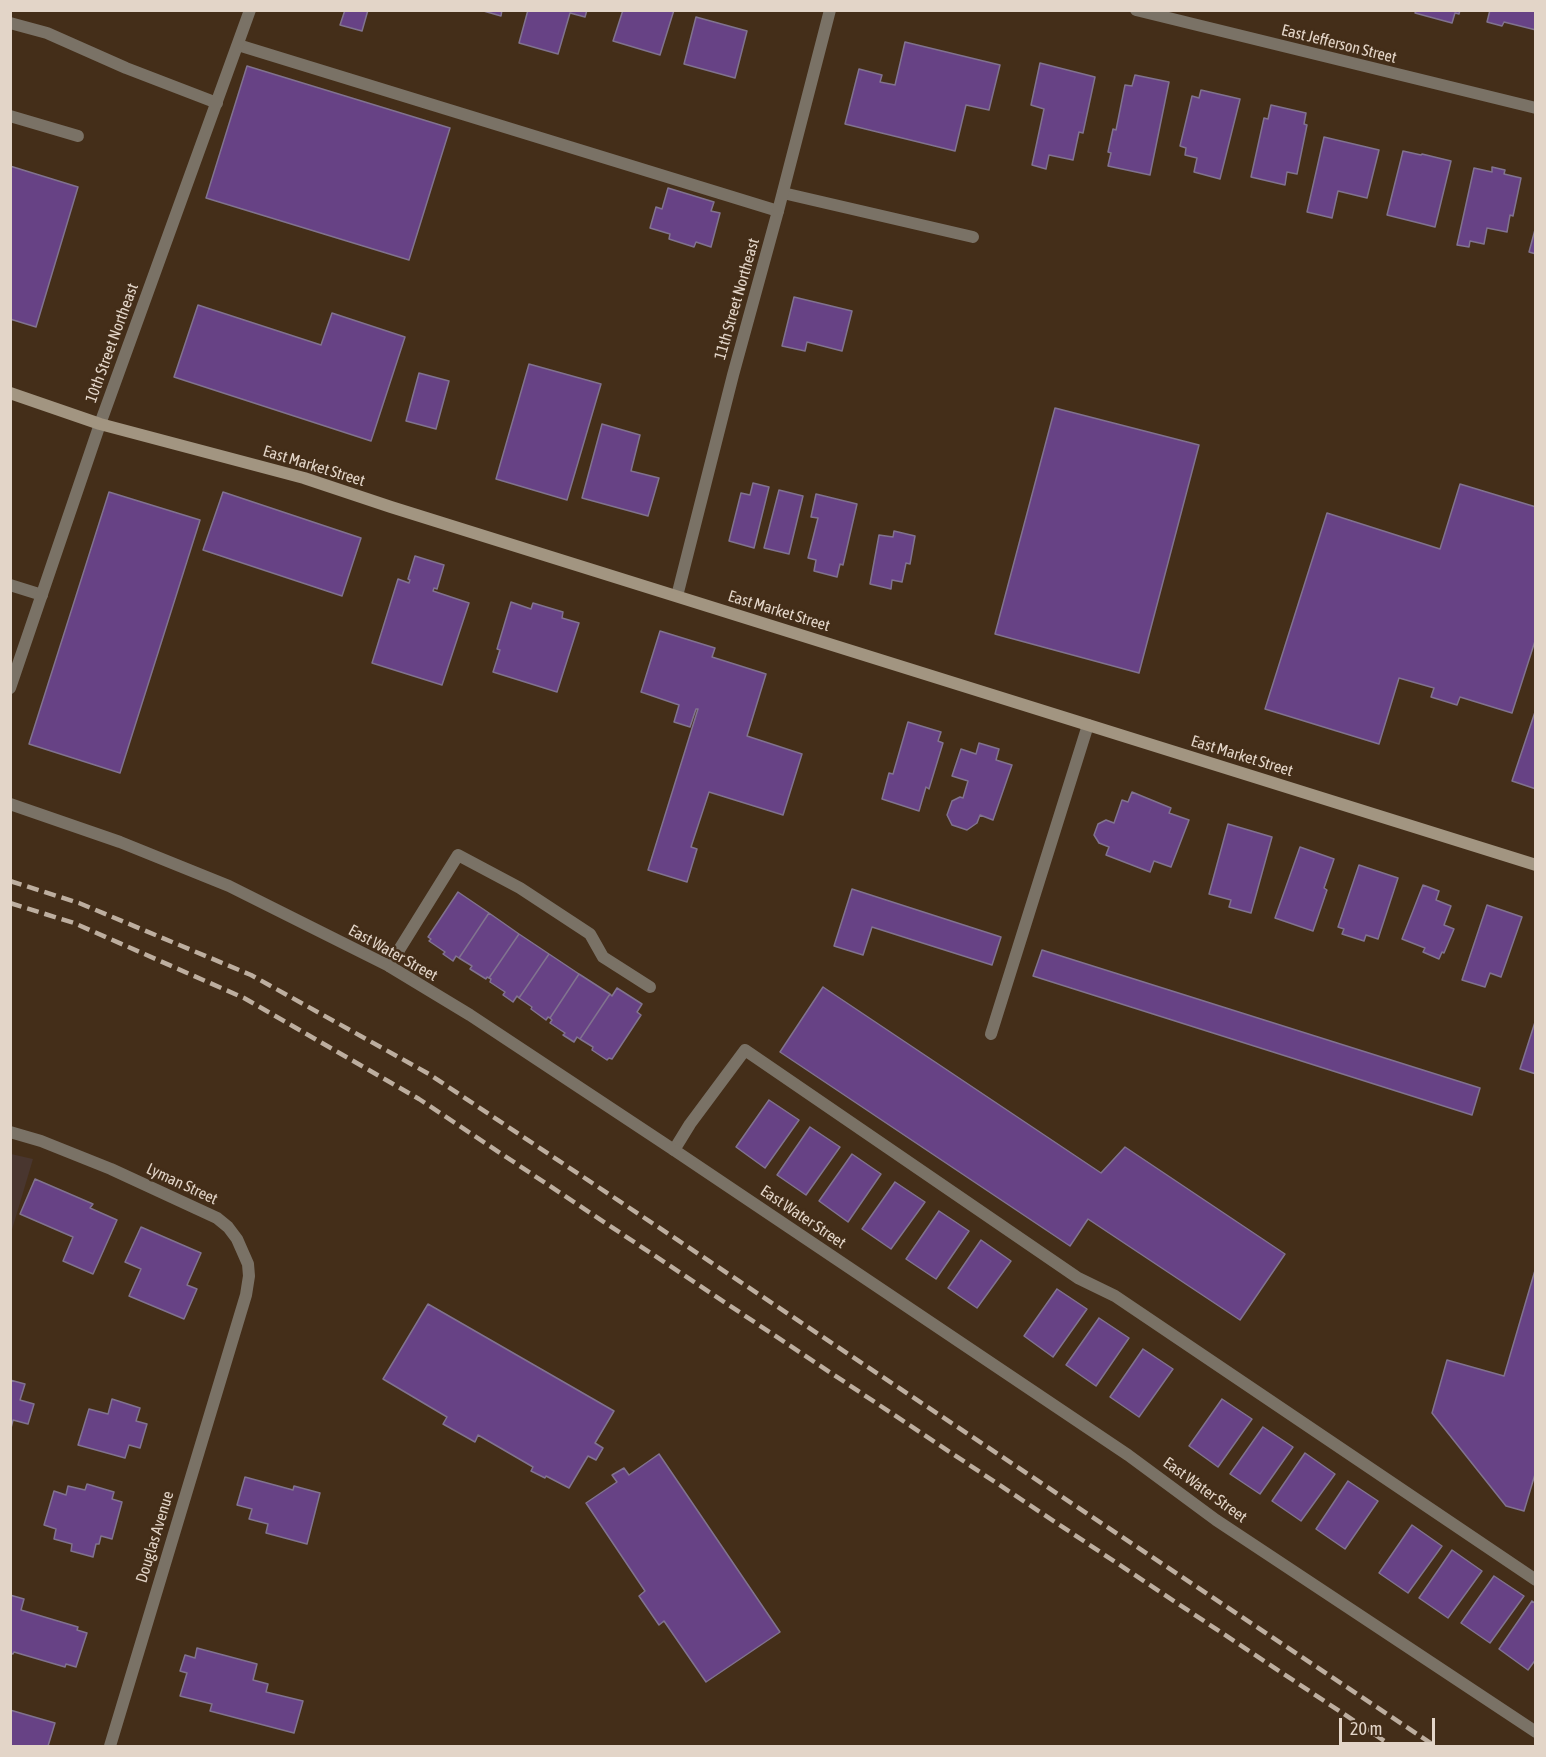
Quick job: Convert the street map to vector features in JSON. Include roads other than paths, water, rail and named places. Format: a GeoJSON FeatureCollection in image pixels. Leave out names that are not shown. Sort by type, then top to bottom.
{"type":"FeatureCollection","features":[{"type":"Feature","properties":{"kind":"main road","name":"East Market Street"},"geometry":{"type":"LineString","coordinates":[[10,393],[100,424],[304,478],[1536,865]]}},
{"type":"Feature","properties":{"kind":"street","name":"10th Street Northeast"},"geometry":{"type":"LineString","coordinates":[[10,688],[100,424],[250,10]]}},
{"type":"Feature","properties":{"kind":"street","name":"11th Street Northeast"},"geometry":{"type":"LineString","coordinates":[[677,596],[830,10]]}},
{"type":"Feature","properties":{"kind":"street","name":"East Jefferson Street"},"geometry":{"type":"LineString","coordinates":[[1136,10],[1536,108]]}},
{"type":"Feature","properties":{"kind":"street"},"geometry":{"type":"LineString","coordinates":[[10,23],[46,33],[126,68],[217,103]]}},
{"type":"Feature","properties":{"kind":"street"},"geometry":{"type":"LineString","coordinates":[[238,45],[778,211]]}},
{"type":"Feature","properties":{"kind":"street"},"geometry":{"type":"LineString","coordinates":[[10,116],[78,136]]}},
{"type":"Feature","properties":{"kind":"street"},"geometry":{"type":"LineString","coordinates":[[783,193],[973,237]]}},
{"type":"Feature","properties":{"kind":"street"},"geometry":{"type":"LineString","coordinates":[[10,585],[42,595]]}},
{"type":"Feature","properties":{"kind":"street"},"geometry":{"type":"LineString","coordinates":[[991,1034],[1088,725]]}},
{"type":"Feature","properties":{"kind":"street","name":"East Water Street"},"geometry":{"type":"LineString","coordinates":[[10,804],[120,843],[229,886],[389,966],[470,1015],[1128,1455],[1216,1520],[1536,1732]]}},
{"type":"Feature","properties":{"kind":"street"},"geometry":{"type":"LineString","coordinates":[[389,966],[458,855],[520,888],[590,934],[603,957],[650,987]]}},
{"type":"Feature","properties":{"kind":"street"},"geometry":{"type":"LineString","coordinates":[[674,1150],[690,1124],[746,1050],[1078,1278],[1115,1296],[1536,1580]]}},
{"type":"Feature","properties":{"kind":"street","name":"Lyman Street"},"geometry":{"type":"LineString","coordinates":[[10,1132],[41,1141],[111,1169],[217,1218],[228,1227],[246,1257],[249,1276],[246,1295],[233,1337]]}},
{"type":"Feature","properties":{"kind":"street","name":"Douglas Avenue"},"geometry":{"type":"LineString","coordinates":[[110,1746],[233,1337]]}},
{"type":"Feature","properties":{"kind":"railway"},"geometry":{"type":"LineString","coordinates":[[10,881],[79,903],[251,975],[429,1074],[1435,1746]]}},
{"type":"Feature","properties":{"kind":"railway"},"geometry":{"type":"LineString","coordinates":[[10,903],[74,923],[244,998],[419,1099],[1392,1746]]}}]}
